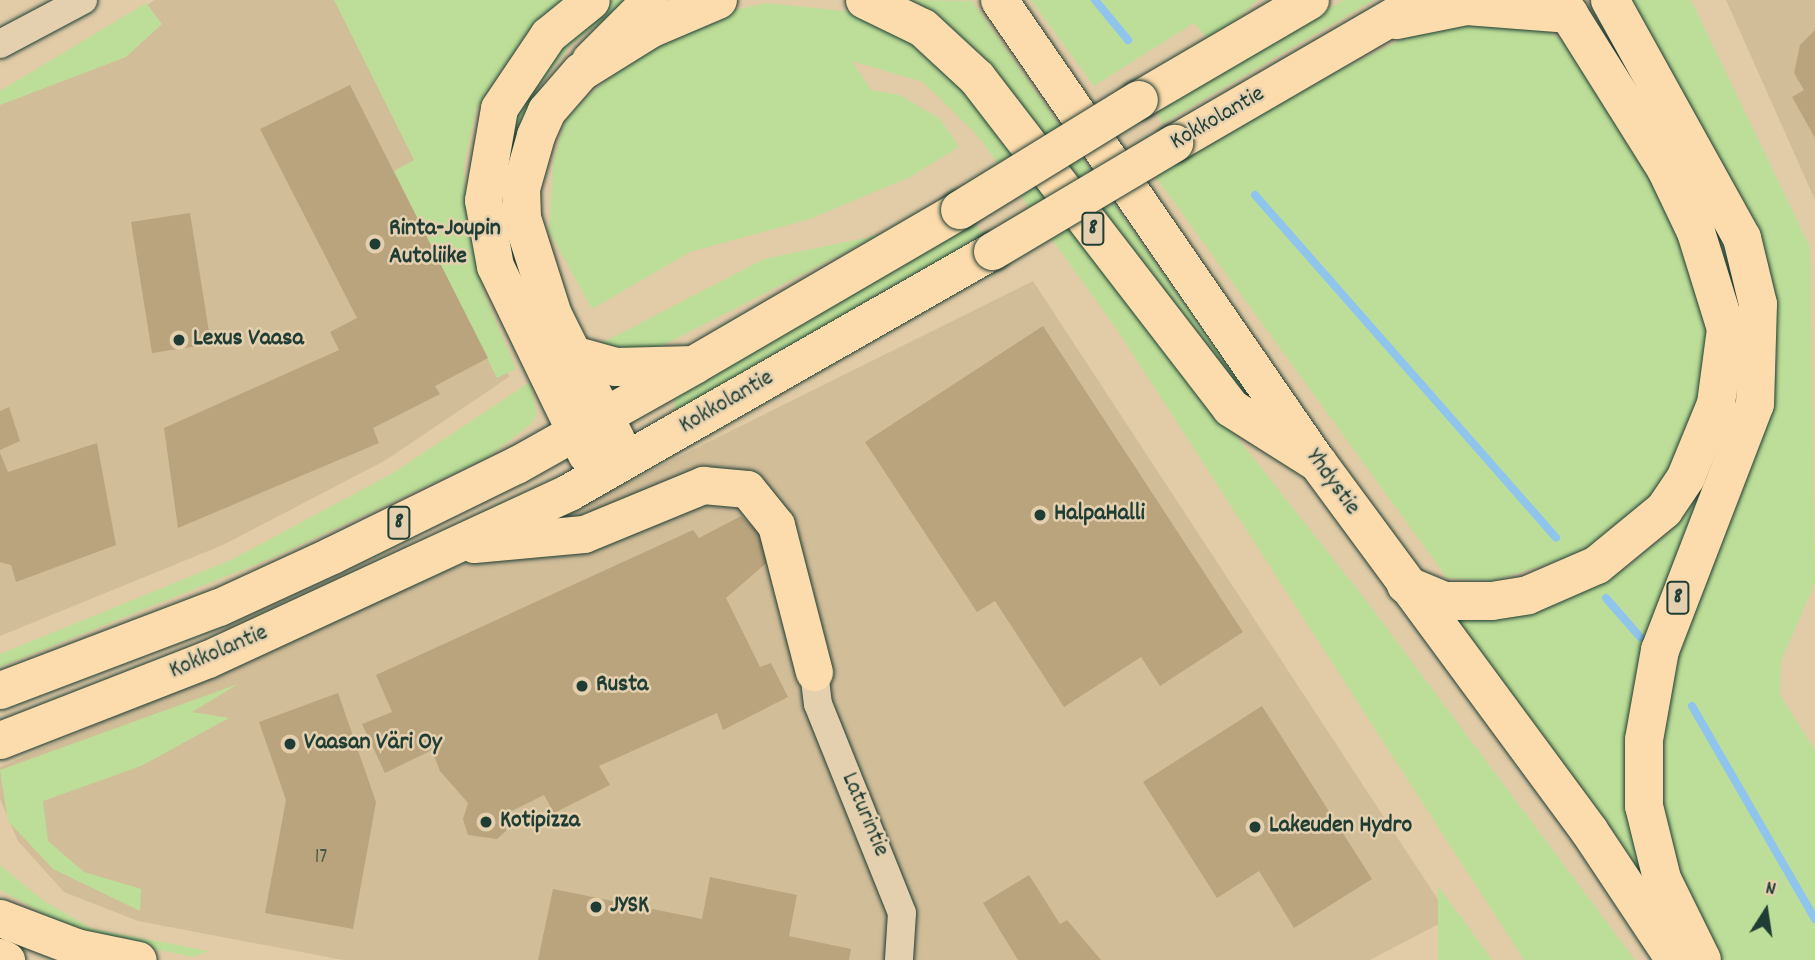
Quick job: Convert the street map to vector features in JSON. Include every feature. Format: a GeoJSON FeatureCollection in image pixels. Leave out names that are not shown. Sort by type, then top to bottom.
{"type":"FeatureCollection","features":[{"type":"Feature","properties":{"kind":"highway"},"geometry":{"type":"LineString","coordinates":[[573,355],[528,246],[521,189],[547,111],[581,72],[650,29],[718,0]]}},
{"type":"Feature","properties":{"kind":"highway","name":"8"},"geometry":{"type":"LineString","coordinates":[[865,0],[923,28],[977,78],[1231,408],[1318,463]]}},
{"type":"Feature","properties":{"kind":"highway","name":"Kokkolantie"},"geometry":{"type":"LineString","coordinates":[[694,365],[960,210],[1139,100],[1310,0]]}},
{"type":"Feature","properties":{"kind":"highway","name":"8"},"geometry":{"type":"LineString","coordinates":[[1610,0],[1742,238],[1758,304],[1755,404],[1660,650],[1644,740],[1644,806],[1662,878],[1702,960]]}},
{"type":"Feature","properties":{"kind":"highway"},"geometry":{"type":"LineString","coordinates":[[1406,585],[1444,601],[1492,601],[1528,595],[1597,565],[1664,510],[1686,477],[1716,404],[1727,329],[1696,232],[1666,169],[1565,7]]}},
{"type":"Feature","properties":{"kind":"highway","name":"8"},"geometry":{"type":"LineString","coordinates":[[573,355],[615,367],[694,365]]}},
{"type":"Feature","properties":{"kind":"highway","name":"Yhdystie"},"geometry":{"type":"LineString","coordinates":[[1318,463],[1590,832],[1675,960]]}},
{"type":"Feature","properties":{"kind":"main road"},"geometry":{"type":"LineString","coordinates":[[591,0],[548,35],[499,108],[483,200],[495,266],[590,424],[613,469]]}},
{"type":"Feature","properties":{"kind":"main road"},"geometry":{"type":"LineString","coordinates":[[581,72],[611,33],[650,0]]}},
{"type":"Feature","properties":{"kind":"main road","name":"Yhdystie"},"geometry":{"type":"LineString","coordinates":[[999,0],[1318,463]]}},
{"type":"Feature","properties":{"kind":"main road","name":"Kokkolantie"},"geometry":{"type":"LineString","coordinates":[[0,740],[208,659],[463,544],[613,469],[1421,0]]}},
{"type":"Feature","properties":{"kind":"main road"},"geometry":{"type":"LineString","coordinates":[[1384,22],[1466,6],[1565,7]]}},
{"type":"Feature","properties":{"kind":"main road"},"geometry":{"type":"LineString","coordinates":[[573,355],[590,424]]}},
{"type":"Feature","properties":{"kind":"main road","name":"Kokkolantie"},"geometry":{"type":"LineString","coordinates":[[0,690],[219,607],[590,424],[694,365]]}},
{"type":"Feature","properties":{"kind":"main road"},"geometry":{"type":"LineString","coordinates":[[463,544],[583,534],[703,485],[747,489],[776,525],[814,672]]}},
{"type":"Feature","properties":{"kind":"main road"},"geometry":{"type":"LineString","coordinates":[[0,918],[76,947],[138,960]]}},
{"type":"Feature","properties":{"kind":"main road"},"geometry":{"type":"LineString","coordinates":[[0,957],[6,960]]}},
{"type":"Feature","properties":{"kind":"street"},"geometry":{"type":"LineString","coordinates":[[0,44],[83,0]]}},
{"type":"Feature","properties":{"kind":"street","name":"Laturintie"},"geometry":{"type":"LineString","coordinates":[[814,672],[818,704],[902,912],[899,960]]}},
{"type":"Feature","properties":{"kind":"shaded area"},"geometry":{"type":"Polygon","coordinates":[[[155,0],[365,0],[509,377],[386,460],[223,545],[0,636],[0,95],[155,0]]]}},
{"type":"Feature","properties":{"kind":"shaded area"},"geometry":{"type":"Polygon","coordinates":[[[1726,0],[1815,0],[1815,200],[1726,0]]]}},
{"type":"Feature","properties":{"kind":"shaded area"},"geometry":{"type":"Polygon","coordinates":[[[1033,281],[1450,918],[1370,960],[343,960],[138,921],[64,892],[18,841],[0,799],[0,767],[479,556],[1033,281]]]}},
{"type":"Feature","properties":{"kind":"green space"},"geometry":{"type":"Polygon","coordinates":[[[334,0],[564,0],[501,70],[476,110],[464,165],[466,215],[483,291],[516,369],[497,378],[394,171],[414,160],[334,0]]]}},
{"type":"Feature","properties":{"kind":"green space"},"geometry":{"type":"Polygon","coordinates":[[[611,0],[629,0],[571,45],[543,81],[522,120],[505,208],[494,207],[499,141],[558,42],[611,0]]]}},
{"type":"Feature","properties":{"kind":"green space"},"geometry":{"type":"Polygon","coordinates":[[[905,0],[972,1],[1261,413],[905,0]]]}},
{"type":"Feature","properties":{"kind":"green space"},"geometry":{"type":"Polygon","coordinates":[[[1031,0],[1258,0],[1211,42],[1194,23],[1094,86],[1031,0]]]}},
{"type":"Feature","properties":{"kind":"green space"},"geometry":{"type":"Polygon","coordinates":[[[1344,0],[1374,0],[1162,124],[1157,111],[1344,0]]]}},
{"type":"Feature","properties":{"kind":"green space"},"geometry":{"type":"Polygon","coordinates":[[[1624,0],[1691,0],[1810,247],[1815,583],[1781,661],[1780,695],[1815,750],[1815,960],[1716,960],[1662,827],[1661,730],[1688,609],[1768,414],[1776,370],[1772,313],[1624,0]]]}},
{"type":"Feature","properties":{"kind":"green space"},"geometry":{"type":"Polygon","coordinates":[[[146,3],[162,24],[126,57],[0,105],[0,91],[146,3]]]}},
{"type":"Feature","properties":{"kind":"green space"},"geometry":{"type":"Polygon","coordinates":[[[766,3],[871,14],[932,52],[1365,599],[1635,960],[1524,960],[1118,331],[977,135],[923,82],[852,61],[871,90],[900,95],[940,119],[959,147],[910,177],[810,219],[690,252],[592,309],[549,231],[553,163],[567,115],[642,49],[704,17],[766,3]]]}},
{"type":"Feature","properties":{"kind":"green space"},"geometry":{"type":"Polygon","coordinates":[[[1439,21],[1532,22],[1573,47],[1673,212],[1711,339],[1702,403],[1652,507],[1601,546],[1494,581],[1447,578],[1155,176],[1326,77],[1439,21]]]}},
{"type":"Feature","properties":{"kind":"green space"},"geometry":{"type":"Polygon","coordinates":[[[973,220],[983,235],[677,415],[673,398],[973,220]]]}},
{"type":"Feature","properties":{"kind":"green space"},"geometry":{"type":"Polygon","coordinates":[[[879,235],[664,345],[635,356],[600,344],[764,259],[879,235]]]}},
{"type":"Feature","properties":{"kind":"green space"},"geometry":{"type":"Polygon","coordinates":[[[1719,239],[1739,289],[1750,374],[1650,629],[1653,903],[1456,619],[1587,590],[1629,566],[1676,526],[1707,475],[1713,243],[1719,239]]]}},
{"type":"Feature","properties":{"kind":"green space"},"geometry":{"type":"Polygon","coordinates":[[[530,382],[537,413],[532,423],[487,458],[274,557],[0,667],[0,654],[231,560],[393,473],[530,382]]]}},
{"type":"Feature","properties":{"kind":"green space"},"geometry":{"type":"Polygon","coordinates":[[[238,684],[192,712],[229,718],[141,766],[43,801],[48,841],[84,872],[141,889],[140,911],[53,869],[8,821],[0,770],[238,684]]]}},
{"type":"Feature","properties":{"kind":"green space"},"geometry":{"type":"Polygon","coordinates":[[[0,865],[45,902],[93,929],[209,951],[193,957],[82,934],[0,890],[0,865]]]}},
{"type":"Feature","properties":{"kind":"green space"},"geometry":{"type":"Polygon","coordinates":[[[1438,886],[1472,932],[1492,960],[1438,960],[1438,886]]]}},
{"type":"Feature","properties":{"kind":"building"},"geometry":{"type":"Polygon","coordinates":[[[1815,30],[1815,138],[1792,97],[1804,90],[1794,73],[1800,45],[1815,30]]]}},
{"type":"Feature","properties":{"kind":"building","name":"Rinta-Joupin Autoliike"},"geometry":{"type":"Polygon","coordinates":[[[350,85],[488,358],[435,386],[440,394],[373,428],[379,443],[178,528],[164,428],[339,350],[330,332],[357,318],[260,129],[350,85]]]}},
{"type":"Feature","properties":{"kind":"building"},"geometry":{"type":"Polygon","coordinates":[[[190,213],[211,344],[152,353],[131,222],[190,213]]]}},
{"type":"Feature","properties":{"kind":"building","name":"HalpaHalli"},"geometry":{"type":"Polygon","coordinates":[[[1043,326],[1243,632],[1160,686],[1141,657],[1064,707],[995,601],[977,612],[865,442],[1043,326]]]}},
{"type":"Feature","properties":{"kind":"building"},"geometry":{"type":"Polygon","coordinates":[[[9,407],[20,441],[0,450],[0,411],[9,407]]]}},
{"type":"Feature","properties":{"kind":"building"},"geometry":{"type":"Polygon","coordinates":[[[97,443],[116,545],[16,582],[11,565],[0,562],[0,453],[8,472],[97,443]]]}},
{"type":"Feature","properties":{"kind":"building","name":"Rusta"},"geometry":{"type":"Polygon","coordinates":[[[741,516],[760,533],[772,558],[726,598],[760,667],[771,663],[788,697],[723,730],[717,713],[599,766],[610,785],[554,813],[544,795],[508,813],[506,831],[497,839],[468,835],[463,819],[468,803],[440,771],[432,750],[385,773],[362,724],[392,712],[376,675],[693,530],[699,538],[741,516]]]}},
{"type":"Feature","properties":{"kind":"building"},"geometry":{"type":"Polygon","coordinates":[[[338,693],[376,802],[353,929],[265,913],[286,800],[259,722],[338,693]]]}},
{"type":"Feature","properties":{"kind":"building","name":"Lakeuden Hydro"},"geometry":{"type":"Polygon","coordinates":[[[1262,706],[1372,879],[1294,928],[1259,871],[1217,898],[1143,782],[1262,706]]]}},
{"type":"Feature","properties":{"kind":"building"},"geometry":{"type":"Polygon","coordinates":[[[1029,875],[1060,924],[1067,920],[1101,960],[1018,960],[983,903],[1029,875]]]}},
{"type":"Feature","properties":{"kind":"building","name":"JYSK"},"geometry":{"type":"Polygon","coordinates":[[[710,877],[797,895],[789,936],[851,949],[849,960],[538,960],[553,889],[702,919],[710,877]]]}},
{"type":"Feature","properties":{"kind":"waterway"},"geometry":{"type":"LineString","coordinates":[[1095,0],[1128,40]]}},
{"type":"Feature","properties":{"kind":"waterway"},"geometry":{"type":"LineString","coordinates":[[1255,195],[1556,538]]}},
{"type":"Feature","properties":{"kind":"waterway"},"geometry":{"type":"LineString","coordinates":[[1606,598],[1640,637]]}},
{"type":"Feature","properties":{"kind":"waterway"},"geometry":{"type":"LineString","coordinates":[[1692,706],[1815,919]]}},
{"type":"Feature","properties":{"kind":"place","name":"Rinta-Joupin Autoliike"},"geometry":{"type":"Point","coordinates":[375,244]}},
{"type":"Feature","properties":{"kind":"place","name":"Lexus Vaasa"},"geometry":{"type":"Point","coordinates":[179,340]}},
{"type":"Feature","properties":{"kind":"place","name":"HalpaHalli"},"geometry":{"type":"Point","coordinates":[1040,515]}},
{"type":"Feature","properties":{"kind":"place","name":"Rusta"},"geometry":{"type":"Point","coordinates":[582,686]}},
{"type":"Feature","properties":{"kind":"place","name":"Vaasan Väri Oy"},"geometry":{"type":"Point","coordinates":[290,744]}},
{"type":"Feature","properties":{"kind":"place","name":"Kotipizza"},"geometry":{"type":"Point","coordinates":[486,822]}},
{"type":"Feature","properties":{"kind":"place","name":"Lakeuden Hydro"},"geometry":{"type":"Point","coordinates":[1255,827]}},
{"type":"Feature","properties":{"kind":"place","name":"JYSK"},"geometry":{"type":"Point","coordinates":[596,907]}}]}
